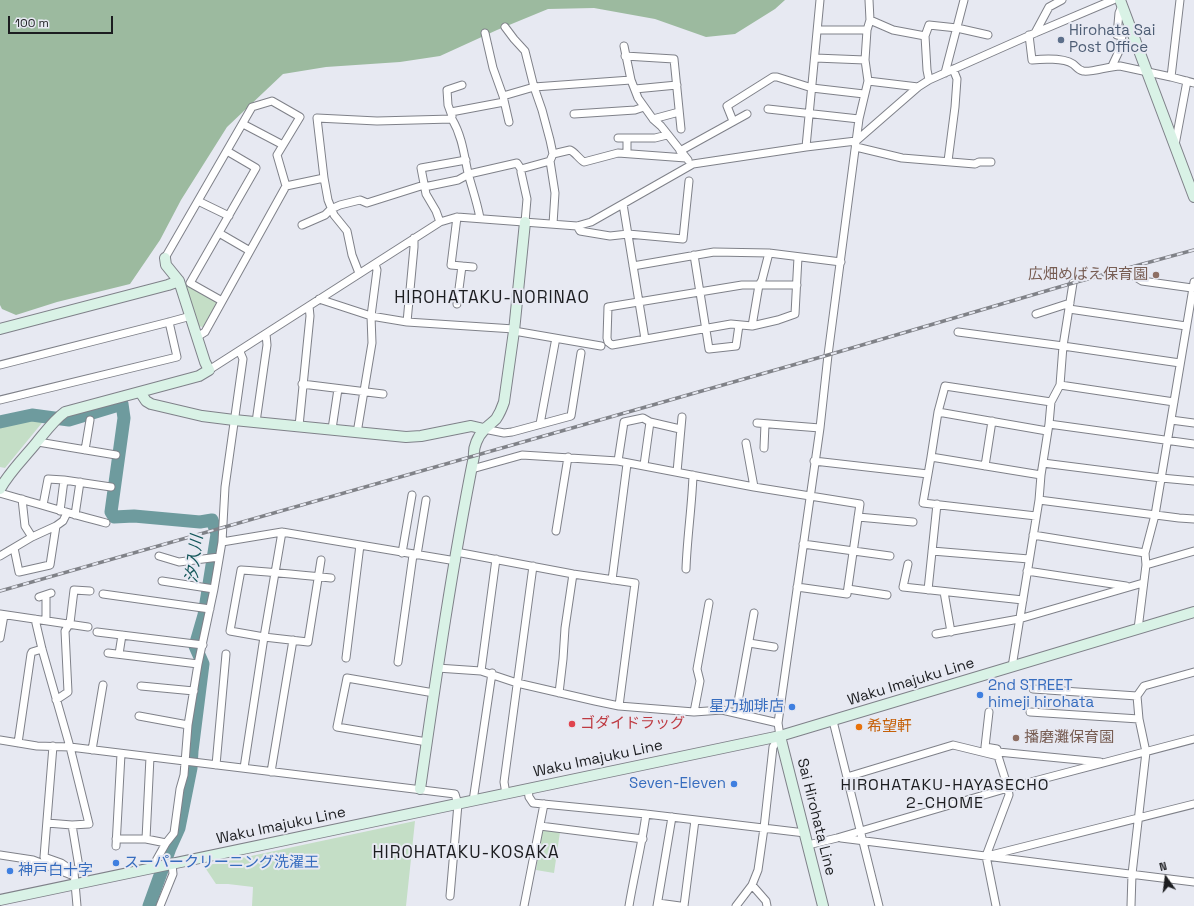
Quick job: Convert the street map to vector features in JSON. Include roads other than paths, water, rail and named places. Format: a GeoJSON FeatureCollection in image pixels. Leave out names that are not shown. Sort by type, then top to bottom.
{"type":"FeatureCollection","features":[{"type":"Feature","properties":{"kind":"street"},"geometry":{"type":"LineString","coordinates":[[806,147],[820,0]]}},
{"type":"Feature","properties":{"kind":"street"},"geometry":{"type":"LineString","coordinates":[[736,906],[752,885],[758,870],[773,747],[780,736],[778,723],[809,495],[820,428],[828,355],[859,119],[868,81],[865,60],[867,30],[870,20],[869,0]]}},
{"type":"Feature","properties":{"kind":"street"},"geometry":{"type":"LineString","coordinates":[[945,73],[964,0]]}},
{"type":"Feature","properties":{"kind":"street"},"geometry":{"type":"LineString","coordinates":[[1062,0],[1049,7],[1032,34],[1032,60],[1050,59],[1067,62],[1073,64],[1077,69],[1083,72],[1112,66],[1120,66],[1191,82],[1175,146]]}},
{"type":"Feature","properties":{"kind":"street"},"geometry":{"type":"LineString","coordinates":[[856,144],[918,87],[929,80],[1113,0]]}},
{"type":"Feature","properties":{"kind":"street"},"geometry":{"type":"LineString","coordinates":[[1171,77],[1180,0]]}},
{"type":"Feature","properties":{"kind":"street"},"geometry":{"type":"LineString","coordinates":[[1112,66],[1120,49],[1122,36],[1117,35],[1121,3]]}},
{"type":"Feature","properties":{"kind":"street"},"geometry":{"type":"LineString","coordinates":[[1121,3],[1194,197]]}},
{"type":"Feature","properties":{"kind":"street"},"geometry":{"type":"LineString","coordinates":[[870,20],[893,30],[924,36]]}},
{"type":"Feature","properties":{"kind":"street"},"geometry":{"type":"LineString","coordinates":[[929,80],[924,36],[929,25],[957,28],[988,35]]}},
{"type":"Feature","properties":{"kind":"street"},"geometry":{"type":"LineString","coordinates":[[505,27],[514,40],[525,51],[553,154],[550,161],[555,193],[553,224]]}},
{"type":"Feature","properties":{"kind":"street"},"geometry":{"type":"LineString","coordinates":[[818,30],[867,30]]}},
{"type":"Feature","properties":{"kind":"street"},"geometry":{"type":"LineString","coordinates":[[485,33],[493,68],[504,99],[509,122]]}},
{"type":"Feature","properties":{"kind":"street"},"geometry":{"type":"LineString","coordinates":[[624,46],[631,80],[638,98],[653,119],[661,126],[680,151],[693,164]]}},
{"type":"Feature","properties":{"kind":"street"},"geometry":{"type":"LineString","coordinates":[[625,56],[674,59],[681,129]]}},
{"type":"Feature","properties":{"kind":"street"},"geometry":{"type":"LineString","coordinates":[[815,58],[865,60]]}},
{"type":"Feature","properties":{"kind":"street"},"geometry":{"type":"LineString","coordinates":[[948,161],[957,79],[953,69]]}},
{"type":"Feature","properties":{"kind":"street"},"geometry":{"type":"LineString","coordinates":[[733,121],[727,106],[773,77],[812,88],[864,94]]}},
{"type":"Feature","properties":{"kind":"street"},"geometry":{"type":"LineString","coordinates":[[359,273],[352,255],[347,231],[334,215],[326,191],[316,118],[377,121],[452,115],[504,99],[534,87],[631,80]]}},
{"type":"Feature","properties":{"kind":"street"},"geometry":{"type":"LineString","coordinates":[[868,81],[918,87]]}},
{"type":"Feature","properties":{"kind":"street"},"geometry":{"type":"LineString","coordinates":[[462,85],[447,90],[448,105],[461,138],[480,218]]}},
{"type":"Feature","properties":{"kind":"street"},"geometry":{"type":"LineString","coordinates":[[635,89],[677,85]]}},
{"type":"Feature","properties":{"kind":"street"},"geometry":{"type":"LineString","coordinates":[[196,337],[205,332],[286,186],[277,155],[300,117],[272,101],[252,107],[165,258],[166,265],[179,281],[191,316],[196,337],[209,370]]}},
{"type":"Feature","properties":{"kind":"street"},"geometry":{"type":"LineString","coordinates":[[574,114],[635,110],[644,107]]}},
{"type":"Feature","properties":{"kind":"street"},"geometry":{"type":"LineString","coordinates":[[768,109],[859,119]]}},
{"type":"Feature","properties":{"kind":"street"},"geometry":{"type":"LineString","coordinates":[[653,119],[679,112]]}},
{"type":"Feature","properties":{"kind":"street"},"geometry":{"type":"LineString","coordinates":[[680,151],[747,114]]}},
{"type":"Feature","properties":{"kind":"street"},"geometry":{"type":"LineString","coordinates":[[243,124],[283,145]]}},
{"type":"Feature","properties":{"kind":"street"},"geometry":{"type":"LineString","coordinates":[[618,138],[655,138],[667,135]]}},
{"type":"Feature","properties":{"kind":"street"},"geometry":{"type":"LineString","coordinates":[[627,138],[627,153]]}},
{"type":"Feature","properties":{"kind":"street"},"geometry":{"type":"LineString","coordinates":[[0,489],[6,478],[56,419],[65,412],[199,376],[220,362],[240,352],[359,273],[440,222],[457,217],[577,226],[591,222],[693,164],[806,147],[856,144],[902,158],[975,164],[979,162],[991,162]]}},
{"type":"Feature","properties":{"kind":"street"},"geometry":{"type":"LineString","coordinates":[[222,301],[190,283],[256,168],[227,151]]}},
{"type":"Feature","properties":{"kind":"street"},"geometry":{"type":"LineString","coordinates":[[553,154],[572,151],[584,162],[618,153],[686,158]]}},
{"type":"Feature","properties":{"kind":"street"},"geometry":{"type":"LineString","coordinates":[[440,222],[436,210],[426,194],[421,168],[466,160]]}},
{"type":"Feature","properties":{"kind":"street"},"geometry":{"type":"LineString","coordinates":[[521,169],[550,161]]}},
{"type":"Feature","properties":{"kind":"street"},"geometry":{"type":"LineString","coordinates":[[302,225],[325,215],[340,205],[360,200],[367,202],[424,185],[429,186],[458,180],[469,174],[516,163],[521,169],[528,199],[514,330],[504,402],[501,412],[494,421],[484,429],[476,444],[456,556],[420,789]]}},
{"type":"Feature","properties":{"kind":"street"},"geometry":{"type":"LineString","coordinates":[[286,186],[324,178]]}},
{"type":"Feature","properties":{"kind":"street"},"geometry":{"type":"LineString","coordinates":[[577,226],[580,231],[610,236],[628,234],[683,239],[689,181]]}},
{"type":"Feature","properties":{"kind":"street"},"geometry":{"type":"LineString","coordinates":[[198,201],[229,216]]}},
{"type":"Feature","properties":{"kind":"street"},"geometry":{"type":"LineString","coordinates":[[623,204],[645,340]]}},
{"type":"Feature","properties":{"kind":"street"},"geometry":{"type":"LineString","coordinates":[[457,217],[451,265],[473,267]]}},
{"type":"Feature","properties":{"kind":"street"},"geometry":{"type":"LineString","coordinates":[[219,233],[250,251]]}},
{"type":"Feature","properties":{"kind":"street"},"geometry":{"type":"LineString","coordinates":[[407,322],[414,238]]}},
{"type":"Feature","properties":{"kind":"street"},"geometry":{"type":"LineString","coordinates":[[633,266],[714,252],[769,254],[841,262]]}},
{"type":"Feature","properties":{"kind":"street"},"geometry":{"type":"LineString","coordinates":[[752,326],[759,285],[762,280],[769,254]]}},
{"type":"Feature","properties":{"kind":"street"},"geometry":{"type":"LineString","coordinates":[[694,255],[710,350],[736,346],[739,325]]}},
{"type":"Feature","properties":{"kind":"street"},"geometry":{"type":"LineString","coordinates":[[797,285],[742,285],[608,307],[608,342],[612,345],[731,324],[752,326],[778,320],[795,314],[797,285],[798,257]]}},
{"type":"Feature","properties":{"kind":"street"},"geometry":{"type":"LineString","coordinates":[[357,433],[372,344],[372,316],[376,270],[375,264]]}},
{"type":"Feature","properties":{"kind":"street"},"geometry":{"type":"LineString","coordinates":[[457,304],[462,266]]}},
{"type":"Feature","properties":{"kind":"street"},"geometry":{"type":"LineString","coordinates":[[1134,276],[1142,281],[1193,285],[1155,515],[1145,553],[1146,565],[1138,629]]}},
{"type":"Feature","properties":{"kind":"street"},"geometry":{"type":"LineString","coordinates":[[0,329],[179,281]]}},
{"type":"Feature","properties":{"kind":"street"},"geometry":{"type":"LineString","coordinates":[[1012,667],[1039,500],[1041,475],[1052,402],[1060,385],[1063,346],[1073,283]]}},
{"type":"Feature","properties":{"kind":"street"},"geometry":{"type":"LineString","coordinates":[[319,299],[372,316],[407,322],[514,330],[600,346]]}},
{"type":"Feature","properties":{"kind":"street"},"geometry":{"type":"LineString","coordinates":[[299,426],[310,316],[309,306]]}},
{"type":"Feature","properties":{"kind":"street"},"geometry":{"type":"LineString","coordinates":[[1036,314],[1070,306],[1186,326]]}},
{"type":"Feature","properties":{"kind":"street"},"geometry":{"type":"LineString","coordinates":[[0,365],[191,316]]}},
{"type":"Feature","properties":{"kind":"street"},"geometry":{"type":"LineString","coordinates":[[0,400],[177,357],[169,322]]}},
{"type":"Feature","properties":{"kind":"street"},"geometry":{"type":"LineString","coordinates":[[958,332],[1180,363]]}},
{"type":"Feature","properties":{"kind":"street"},"geometry":{"type":"LineString","coordinates":[[256,422],[267,345],[266,334]]}},
{"type":"Feature","properties":{"kind":"street"},"geometry":{"type":"LineString","coordinates":[[540,424],[555,343]]}},
{"type":"Feature","properties":{"kind":"street"},"geometry":{"type":"LineString","coordinates":[[155,867],[166,843],[174,833],[180,789],[184,775],[188,725],[208,609],[214,589],[222,542],[225,487],[243,359],[240,352]]}},
{"type":"Feature","properties":{"kind":"street"},"geometry":{"type":"LineString","coordinates":[[140,392],[146,401],[151,404],[202,416],[234,420],[406,437],[421,436],[471,426],[504,433],[571,416],[581,352]]}},
{"type":"Feature","properties":{"kind":"street"},"geometry":{"type":"LineString","coordinates":[[302,384],[383,394]]}},
{"type":"Feature","properties":{"kind":"street"},"geometry":{"type":"LineString","coordinates":[[1060,385],[1174,402]]}},
{"type":"Feature","properties":{"kind":"street"},"geometry":{"type":"LineString","coordinates":[[1036,516],[924,503],[928,474],[938,412],[945,386],[1052,402]]}},
{"type":"Feature","properties":{"kind":"street"},"geometry":{"type":"LineString","coordinates":[[332,430],[338,389]]}},
{"type":"Feature","properties":{"kind":"street"},"geometry":{"type":"LineString","coordinates":[[938,412],[992,421],[1194,444]]}},
{"type":"Feature","properties":{"kind":"street"},"geometry":{"type":"LineString","coordinates":[[677,472],[682,417]]}},
{"type":"Feature","properties":{"kind":"street"},"geometry":{"type":"LineString","coordinates":[[618,461],[624,422],[643,418],[650,422],[680,429]]}},
{"type":"Feature","properties":{"kind":"street"},"geometry":{"type":"LineString","coordinates":[[85,450],[90,420]]}},
{"type":"Feature","properties":{"kind":"street"},"geometry":{"type":"LineString","coordinates":[[1171,420],[1194,423]]}},
{"type":"Feature","properties":{"kind":"street"},"geometry":{"type":"LineString","coordinates":[[984,466],[992,421]]}},
{"type":"Feature","properties":{"kind":"street"},"geometry":{"type":"LineString","coordinates":[[644,466],[650,422]]}},
{"type":"Feature","properties":{"kind":"street"},"geometry":{"type":"LineString","coordinates":[[756,423],[820,428]]}},
{"type":"Feature","properties":{"kind":"street"},"geometry":{"type":"LineString","coordinates":[[764,448],[765,424]]}},
{"type":"Feature","properties":{"kind":"street"},"geometry":{"type":"LineString","coordinates":[[38,442],[116,455]]}},
{"type":"Feature","properties":{"kind":"street"},"geometry":{"type":"LineString","coordinates":[[746,443],[754,487]]}},
{"type":"Feature","properties":{"kind":"street"},"geometry":{"type":"LineString","coordinates":[[472,469],[522,455],[618,461],[754,487],[860,504],[847,594],[797,587]]}},
{"type":"Feature","properties":{"kind":"street"},"geometry":{"type":"LineString","coordinates":[[556,531],[568,457]]}},
{"type":"Feature","properties":{"kind":"street"},"geometry":{"type":"LineString","coordinates":[[931,457],[1041,475]]}},
{"type":"Feature","properties":{"kind":"street"},"geometry":{"type":"LineString","coordinates":[[814,461],[928,474]]}},
{"type":"Feature","properties":{"kind":"street"},"geometry":{"type":"LineString","coordinates":[[1043,463],[1194,481]]}},
{"type":"Feature","properties":{"kind":"street"},"geometry":{"type":"LineString","coordinates":[[612,580],[628,464]]}},
{"type":"Feature","properties":{"kind":"street"},"geometry":{"type":"LineString","coordinates":[[686,569],[693,475]]}},
{"type":"Feature","properties":{"kind":"street"},"geometry":{"type":"LineString","coordinates":[[43,505],[48,479],[111,487]]}},
{"type":"Feature","properties":{"kind":"street"},"geometry":{"type":"LineString","coordinates":[[0,556],[63,521],[64,480]]}},
{"type":"Feature","properties":{"kind":"street"},"geometry":{"type":"LineString","coordinates":[[75,515],[80,482]]}},
{"type":"Feature","properties":{"kind":"street"},"geometry":{"type":"LineString","coordinates":[[0,494],[43,505],[63,512],[106,522]]}},
{"type":"Feature","properties":{"kind":"street"},"geometry":{"type":"LineString","coordinates":[[402,553],[412,495]]}},
{"type":"Feature","properties":{"kind":"street"},"geometry":{"type":"LineString","coordinates":[[22,499],[25,526],[32,537]]}},
{"type":"Feature","properties":{"kind":"street"},"geometry":{"type":"LineString","coordinates":[[398,662],[415,555],[426,500]]}},
{"type":"Feature","properties":{"kind":"street"},"geometry":{"type":"LineString","coordinates":[[1039,500],[1179,518],[1194,518]]}},
{"type":"Feature","properties":{"kind":"street"},"geometry":{"type":"LineString","coordinates":[[928,590],[937,504]]}},
{"type":"Feature","properties":{"kind":"street"},"geometry":{"type":"LineString","coordinates":[[858,516],[913,522]]}},
{"type":"Feature","properties":{"kind":"street"},"geometry":{"type":"LineString","coordinates":[[14,548],[19,572],[50,564],[56,526]]}},
{"type":"Feature","properties":{"kind":"street"},"geometry":{"type":"LineString","coordinates":[[222,542],[282,532],[415,555],[496,559],[573,574],[635,583],[619,706]]}},
{"type":"Feature","properties":{"kind":"street"},"geometry":{"type":"LineString","coordinates":[[244,768],[282,532]]}},
{"type":"Feature","properties":{"kind":"street"},"geometry":{"type":"LineString","coordinates":[[1033,535],[1145,553]]}},
{"type":"Feature","properties":{"kind":"street"},"geometry":{"type":"LineString","coordinates":[[803,544],[890,556]]}},
{"type":"Feature","properties":{"kind":"street"},"geometry":{"type":"LineString","coordinates":[[346,658],[360,545]]}},
{"type":"Feature","properties":{"kind":"street"},"geometry":{"type":"LineString","coordinates":[[932,551],[1029,559]]}},
{"type":"Feature","properties":{"kind":"street"},"geometry":{"type":"LineString","coordinates":[[1146,565],[1194,551]]}},
{"type":"Feature","properties":{"kind":"street"},"geometry":{"type":"LineString","coordinates":[[159,556],[180,562],[219,557]]}},
{"type":"Feature","properties":{"kind":"street"},"geometry":{"type":"LineString","coordinates":[[481,671],[496,559]]}},
{"type":"Feature","properties":{"kind":"street"},"geometry":{"type":"LineString","coordinates":[[321,560],[318,577],[308,642],[230,631],[241,570],[275,572],[318,577],[331,578]]}},
{"type":"Feature","properties":{"kind":"street"},"geometry":{"type":"LineString","coordinates":[[908,564],[902,587],[1023,600]]}},
{"type":"Feature","properties":{"kind":"street"},"geometry":{"type":"LineString","coordinates":[[506,794],[504,782],[533,566]]}},
{"type":"Feature","properties":{"kind":"street"},"geometry":{"type":"LineString","coordinates":[[1027,572],[1129,586]]}},
{"type":"Feature","properties":{"kind":"street"},"geometry":{"type":"LineString","coordinates":[[559,692],[565,628],[573,574]]}},
{"type":"Feature","properties":{"kind":"street"},"geometry":{"type":"LineString","coordinates":[[162,581],[214,589]]}},
{"type":"Feature","properties":{"kind":"street"},"geometry":{"type":"LineString","coordinates":[[936,634],[1020,619],[1129,586],[1144,583]]}},
{"type":"Feature","properties":{"kind":"street"},"geometry":{"type":"LineString","coordinates":[[848,589],[887,595]]}},
{"type":"Feature","properties":{"kind":"street"},"geometry":{"type":"LineString","coordinates":[[56,700],[68,692],[65,631],[70,623],[74,590],[90,591]]}},
{"type":"Feature","properties":{"kind":"street"},"geometry":{"type":"LineString","coordinates":[[944,592],[951,632]]}},
{"type":"Feature","properties":{"kind":"street"},"geometry":{"type":"LineString","coordinates":[[103,594],[208,609]]}},
{"type":"Feature","properties":{"kind":"street"},"geometry":{"type":"LineString","coordinates":[[45,595],[46,620]]}},
{"type":"Feature","properties":{"kind":"street"},"geometry":{"type":"LineString","coordinates":[[694,712],[700,681],[697,669],[708,603]]}},
{"type":"Feature","properties":{"kind":"street","name":"Waku Imajuku Line"},"geometry":{"type":"LineString","coordinates":[[0,900],[74,878],[172,864],[780,736],[1194,612]]}},
{"type":"Feature","properties":{"kind":"street"},"geometry":{"type":"LineString","coordinates":[[736,713],[754,613]]}},
{"type":"Feature","properties":{"kind":"street"},"geometry":{"type":"LineString","coordinates":[[0,638],[2,614],[70,623],[88,627]]}},
{"type":"Feature","properties":{"kind":"street"},"geometry":{"type":"LineString","coordinates":[[35,619],[70,747],[89,824],[72,825],[47,823]]}},
{"type":"Feature","properties":{"kind":"street"},"geometry":{"type":"LineString","coordinates":[[97,632],[194,644],[202,649]]}},
{"type":"Feature","properties":{"kind":"street"},"geometry":{"type":"LineString","coordinates":[[119,654],[122,635]]}},
{"type":"Feature","properties":{"kind":"street"},"geometry":{"type":"LineString","coordinates":[[271,772],[293,640]]}},
{"type":"Feature","properties":{"kind":"street"},"geometry":{"type":"LineString","coordinates":[[749,643],[774,647]]}},
{"type":"Feature","properties":{"kind":"street"},"geometry":{"type":"LineString","coordinates":[[18,743],[31,654],[32,652],[42,649]]}},
{"type":"Feature","properties":{"kind":"street"},"geometry":{"type":"LineString","coordinates":[[108,653],[198,664]]}},
{"type":"Feature","properties":{"kind":"street"},"geometry":{"type":"LineString","coordinates":[[216,765],[226,654]]}},
{"type":"Feature","properties":{"kind":"street"},"geometry":{"type":"LineString","coordinates":[[438,668],[481,671],[517,683],[619,706],[694,712],[722,710],[778,723]]}},
{"type":"Feature","properties":{"kind":"street"},"geometry":{"type":"LineString","coordinates":[[1131,906],[1132,874],[1146,752],[1139,719],[1137,696],[1144,686],[1194,672]]}},
{"type":"Feature","properties":{"kind":"street"},"geometry":{"type":"LineString","coordinates":[[473,801],[492,674]]}},
{"type":"Feature","properties":{"kind":"street"},"geometry":{"type":"LineString","coordinates":[[427,742],[337,727],[347,678],[434,693]]}},
{"type":"Feature","properties":{"kind":"street"},"geometry":{"type":"LineString","coordinates":[[92,750],[103,685]]}},
{"type":"Feature","properties":{"kind":"street"},"geometry":{"type":"LineString","coordinates":[[141,686],[194,690]]}},
{"type":"Feature","properties":{"kind":"street"},"geometry":{"type":"LineString","coordinates":[[1033,689],[1137,696]]}},
{"type":"Feature","properties":{"kind":"street"},"geometry":{"type":"LineString","coordinates":[[989,712],[985,747],[997,749],[1009,795],[986,856],[996,906]]}},
{"type":"Feature","properties":{"kind":"street"},"geometry":{"type":"LineString","coordinates":[[1030,712],[1139,719]]}},
{"type":"Feature","properties":{"kind":"street"},"geometry":{"type":"LineString","coordinates":[[140,716],[188,725]]}},
{"type":"Feature","properties":{"kind":"street"},"geometry":{"type":"LineString","coordinates":[[833,721],[879,906]]}},
{"type":"Feature","properties":{"kind":"street","name":"Sai Hirohata Line"},"geometry":{"type":"LineString","coordinates":[[780,736],[823,906]]}},
{"type":"Feature","properties":{"kind":"street"},"geometry":{"type":"LineString","coordinates":[[808,845],[838,838],[1008,788],[1194,739]]}},
{"type":"Feature","properties":{"kind":"street"},"geometry":{"type":"LineString","coordinates":[[0,740],[37,746],[70,747],[455,794],[458,804],[450,896]]}},
{"type":"Feature","properties":{"kind":"street"},"geometry":{"type":"LineString","coordinates":[[847,777],[953,745],[998,754],[1106,763]]}},
{"type":"Feature","properties":{"kind":"street"},"geometry":{"type":"LineString","coordinates":[[53,746],[44,857],[61,863],[74,878]]}},
{"type":"Feature","properties":{"kind":"street"},"geometry":{"type":"LineString","coordinates":[[121,754],[116,843],[146,839],[166,843]]}},
{"type":"Feature","properties":{"kind":"street"},"geometry":{"type":"LineString","coordinates":[[146,839],[150,757]]}},
{"type":"Feature","properties":{"kind":"street"},"geometry":{"type":"LineString","coordinates":[[528,790],[529,797],[533,802],[544,804],[646,814],[805,833]]}},
{"type":"Feature","properties":{"kind":"street"},"geometry":{"type":"LineString","coordinates":[[524,906],[544,804]]}},
{"type":"Feature","properties":{"kind":"street"},"geometry":{"type":"LineString","coordinates":[[986,856],[1194,804]]}},
{"type":"Feature","properties":{"kind":"street"},"geometry":{"type":"LineString","coordinates":[[629,906],[632,885],[643,839],[646,814]]}},
{"type":"Feature","properties":{"kind":"street"},"geometry":{"type":"LineString","coordinates":[[672,818],[657,904],[680,906]]}},
{"type":"Feature","properties":{"kind":"street"},"geometry":{"type":"LineString","coordinates":[[684,906],[695,820]]}},
{"type":"Feature","properties":{"kind":"street"},"geometry":{"type":"LineString","coordinates":[[72,825],[79,867],[74,878],[78,906]]}},
{"type":"Feature","properties":{"kind":"street"},"geometry":{"type":"LineString","coordinates":[[540,826],[643,839]]}},
{"type":"Feature","properties":{"kind":"street"},"geometry":{"type":"LineString","coordinates":[[838,838],[1194,882]]}},
{"type":"Feature","properties":{"kind":"street"},"geometry":{"type":"LineString","coordinates":[[0,855],[33,860],[74,878]]}},
{"type":"Feature","properties":{"kind":"street"},"geometry":{"type":"LineString","coordinates":[[160,906],[173,874],[172,864]]}},
{"type":"Feature","properties":{"kind":"street"},"geometry":{"type":"LineString","coordinates":[[752,885],[766,901],[767,906]]}},
{"type":"Feature","properties":{"kind":"waterway","name":"汐入川"},"geometry":{"type":"LineString","coordinates":[[0,422],[32,415],[69,420],[122,404],[124,418],[111,512],[114,517],[134,516],[200,522],[212,520],[217,534],[204,615],[195,646],[203,664],[191,768],[179,828],[170,848],[149,906]]}},
{"type":"Feature","properties":{"kind":"railway"},"geometry":{"type":"LineString","coordinates":[[0,591],[828,355],[1073,283],[1194,250]]}},
{"type":"Feature","properties":{"kind":"place","name":"Hirohata Sai Post Office"},"geometry":{"type":"Point","coordinates":[1061,40]}},
{"type":"Feature","properties":{"kind":"place","name":"広畑めばえ保育園"},"geometry":{"type":"Point","coordinates":[1156,275]}},
{"type":"Feature","properties":{"kind":"place","name":"2nd STREET himeji hirohata"},"geometry":{"type":"Point","coordinates":[980,695]}},
{"type":"Feature","properties":{"kind":"place","name":"星乃珈琲店"},"geometry":{"type":"Point","coordinates":[792,707]}},
{"type":"Feature","properties":{"kind":"place","name":"ゴダイドラッグ"},"geometry":{"type":"Point","coordinates":[572,724]}},
{"type":"Feature","properties":{"kind":"place","name":"希望軒"},"geometry":{"type":"Point","coordinates":[859,727]}},
{"type":"Feature","properties":{"kind":"place","name":"播磨灘保育園"},"geometry":{"type":"Point","coordinates":[1016,738]}},
{"type":"Feature","properties":{"kind":"place","name":"Seven-Eleven"},"geometry":{"type":"Point","coordinates":[734,784]}},
{"type":"Feature","properties":{"kind":"place","name":"スーパークリーニング洗濯王"},"geometry":{"type":"Point","coordinates":[116,863]}},
{"type":"Feature","properties":{"kind":"place","name":"神戸白十字"},"geometry":{"type":"Point","coordinates":[10,871]}},
{"type":"Feature","properties":{"kind":"district","name":"HIROHATAKU-NORINAO"},"geometry":{"type":"Point","coordinates":[492,298]}},
{"type":"Feature","properties":{"kind":"district","name":"HIROHATAKU-HAYASECHO 2-CHOME"},"geometry":{"type":"Point","coordinates":[945,795]}},
{"type":"Feature","properties":{"kind":"district","name":"HIROHATAKU-KOSAKA"},"geometry":{"type":"Point","coordinates":[466,853]}}]}
